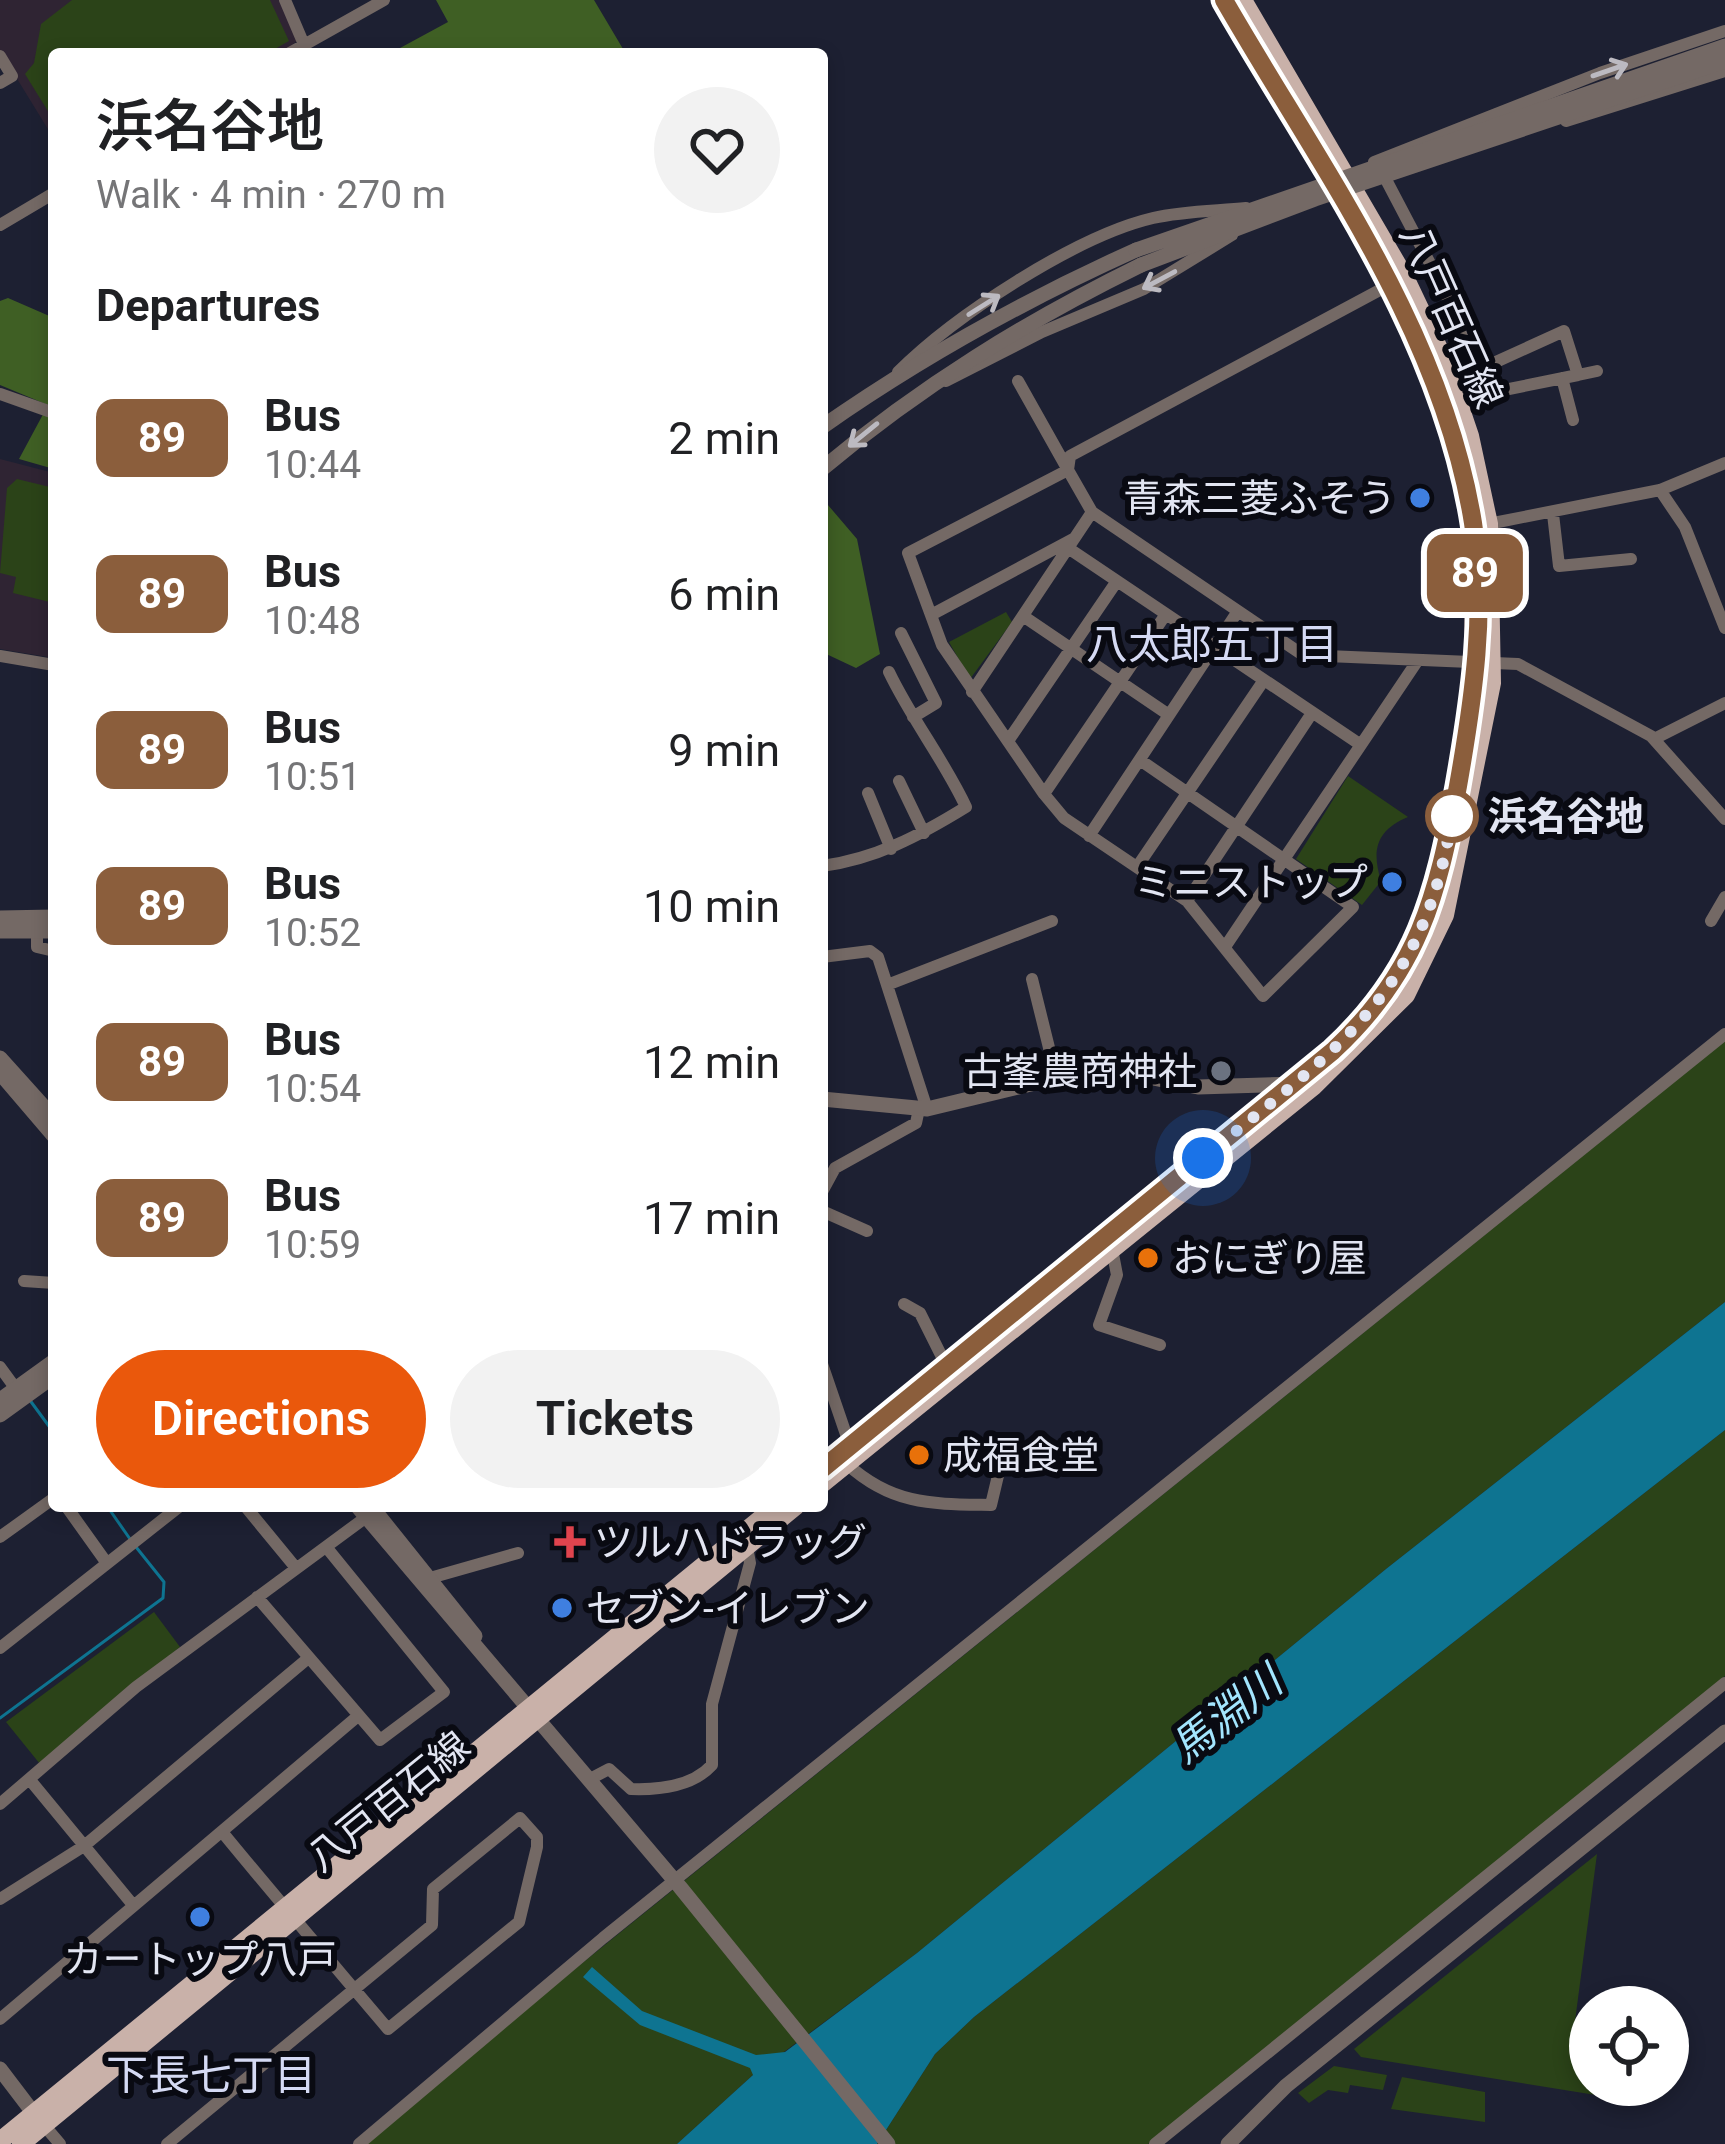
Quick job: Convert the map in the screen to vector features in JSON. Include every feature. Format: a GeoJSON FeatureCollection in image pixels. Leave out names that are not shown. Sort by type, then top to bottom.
{"type":"FeatureCollection","features":[{"type":"Feature","properties":{"kind":"main road","name":"八戸百石線"},"geometry":{"type":"LineString","coordinates":[[828,1478],[947,1367],[1386,1019],[1425,964],[1452,890],[1484,659],[1481,526],[1470,436],[1444,359],[1341,184],[1224,0]]}},
{"type":"Feature","properties":{"kind":"main road","name":"八戸百石線"},"geometry":{"type":"LineString","coordinates":[[1243,0],[1391,284],[1442,401],[1481,526]]}},
{"type":"Feature","properties":{"kind":"main road","name":"八戸百石線"},"geometry":{"type":"LineString","coordinates":[[828,1466],[849,1455],[1112,1249],[1304,1085]]}},
{"type":"Feature","properties":{"kind":"main road","name":"八戸百石線"},"geometry":{"type":"LineString","coordinates":[[532,1715],[769,1512]]}},
{"type":"Feature","properties":{"kind":"main road","name":"八戸百石線"},"geometry":{"type":"LineString","coordinates":[[0,2141],[38,2119],[789,1512]]}},
{"type":"Feature","properties":{"kind":"main road","name":"八戸百石線"},"geometry":{"type":"LineString","coordinates":[[21,2144],[38,2119]]}},
{"type":"Feature","properties":{"kind":"street"},"geometry":{"type":"LineString","coordinates":[[285,0],[306,48]]}},
{"type":"Feature","properties":{"kind":"street"},"geometry":{"type":"LineString","coordinates":[[308,48],[383,0]]}},
{"type":"Feature","properties":{"kind":"street"},"geometry":{"type":"LineString","coordinates":[[1341,184],[1377,160],[1600,73],[1725,31]]}},
{"type":"Feature","properties":{"kind":"street"},"geometry":{"type":"LineString","coordinates":[[828,423],[893,377],[1015,305],[1725,46]]}},
{"type":"Feature","properties":{"kind":"street"},"geometry":{"type":"LineString","coordinates":[[0,56],[12,76],[0,83]]}},
{"type":"Feature","properties":{"kind":"street"},"geometry":{"type":"LineString","coordinates":[[828,465],[920,392],[1021,324],[1138,257],[1725,61]]}},
{"type":"Feature","properties":{"kind":"street"},"geometry":{"type":"LineString","coordinates":[[920,392],[973,371],[1193,260],[1286,203],[1341,184],[1384,179],[1725,71]]}},
{"type":"Feature","properties":{"kind":"street"},"geometry":{"type":"LineString","coordinates":[[1377,160],[1445,292],[1484,394],[1597,371]]}},
{"type":"Feature","properties":{"kind":"street"},"geometry":{"type":"LineString","coordinates":[[0,224],[48,196]]}},
{"type":"Feature","properties":{"kind":"street"},"geometry":{"type":"LineString","coordinates":[[893,377],[942,331],[1095,238],[1176,214],[1286,203]]}},
{"type":"Feature","properties":{"kind":"street"},"geometry":{"type":"LineString","coordinates":[[1176,214],[1193,260]]}},
{"type":"Feature","properties":{"kind":"street"},"geometry":{"type":"LineString","coordinates":[[1068,470],[1070,456],[1391,284]]}},
{"type":"Feature","properties":{"kind":"street"},"geometry":{"type":"LineString","coordinates":[[1476,371],[1564,331],[1578,375]]}},
{"type":"Feature","properties":{"kind":"street"},"geometry":{"type":"LineString","coordinates":[[1562,378],[1573,420]]}},
{"type":"Feature","properties":{"kind":"street"},"geometry":{"type":"LineString","coordinates":[[1018,381],[1092,512],[1304,655],[1518,664],[1654,739],[1725,819]]}},
{"type":"Feature","properties":{"kind":"street"},"geometry":{"type":"LineString","coordinates":[[0,394],[48,411]]}},
{"type":"Feature","properties":{"kind":"street"},"geometry":{"type":"LineString","coordinates":[[1481,526],[1660,490],[1725,463]]}},
{"type":"Feature","properties":{"kind":"street"},"geometry":{"type":"LineString","coordinates":[[1068,470],[908,553],[942,645],[1044,794],[1089,836],[1187,901],[1263,996],[1353,907],[1140,760]]}},
{"type":"Feature","properties":{"kind":"street"},"geometry":{"type":"LineString","coordinates":[[1660,490],[1685,527],[1725,628]]}},
{"type":"Feature","properties":{"kind":"street"},"geometry":{"type":"LineString","coordinates":[[972,692],[1092,512]]}},
{"type":"Feature","properties":{"kind":"street"},"geometry":{"type":"LineString","coordinates":[[1553,514],[1559,566],[1631,559]]}},
{"type":"Feature","properties":{"kind":"street"},"geometry":{"type":"LineString","coordinates":[[931,615],[1071,543]]}},
{"type":"Feature","properties":{"kind":"street"},"geometry":{"type":"LineString","coordinates":[[1071,543],[1117,581],[1360,745]]}},
{"type":"Feature","properties":{"kind":"street"},"geometry":{"type":"LineString","coordinates":[[1008,741],[1117,581]]}},
{"type":"Feature","properties":{"kind":"street"},"geometry":{"type":"LineString","coordinates":[[1089,836],[1238,611]]}},
{"type":"Feature","properties":{"kind":"street"},"geometry":{"type":"LineString","coordinates":[[1044,794],[1166,614]]}},
{"type":"Feature","properties":{"kind":"street"},"geometry":{"type":"LineString","coordinates":[[1023,616],[1169,715]]}},
{"type":"Feature","properties":{"kind":"street"},"geometry":{"type":"LineString","coordinates":[[901,633],[936,703],[914,717]]}},
{"type":"Feature","properties":{"kind":"street"},"geometry":{"type":"LineString","coordinates":[[0,656],[48,664]]}},
{"type":"Feature","properties":{"kind":"street"},"geometry":{"type":"LineString","coordinates":[[1225,947],[1418,660]]}},
{"type":"Feature","properties":{"kind":"street"},"geometry":{"type":"LineString","coordinates":[[828,866],[851,864],[891,849],[966,807],[944,760],[889,672]]}},
{"type":"Feature","properties":{"kind":"street"},"geometry":{"type":"LineString","coordinates":[[1137,868],[1264,680]]}},
{"type":"Feature","properties":{"kind":"street"},"geometry":{"type":"LineString","coordinates":[[1654,739],[1725,703]]}},
{"type":"Feature","properties":{"kind":"street"},"geometry":{"type":"LineString","coordinates":[[1187,901],[1312,712]]}},
{"type":"Feature","properties":{"kind":"street"},"geometry":{"type":"LineString","coordinates":[[899,782],[924,833]]}},
{"type":"Feature","properties":{"kind":"street"},"geometry":{"type":"LineString","coordinates":[[868,794],[891,849]]}},
{"type":"Feature","properties":{"kind":"street"},"geometry":{"type":"LineString","coordinates":[[1711,921],[1725,897]]}},
{"type":"Feature","properties":{"kind":"street"},"geometry":{"type":"LineString","coordinates":[[0,918],[48,917]]}},
{"type":"Feature","properties":{"kind":"street"},"geometry":{"type":"LineString","coordinates":[[887,985],[1052,921]]}},
{"type":"Feature","properties":{"kind":"street"},"geometry":{"type":"LineString","coordinates":[[0,931],[46,931]]}},
{"type":"Feature","properties":{"kind":"street"},"geometry":{"type":"LineString","coordinates":[[828,956],[870,951],[878,957],[923,1109],[916,1123],[835,1168],[828,1181]]}},
{"type":"Feature","properties":{"kind":"street"},"geometry":{"type":"LineString","coordinates":[[1032,979],[1056,1076]]}},
{"type":"Feature","properties":{"kind":"street"},"geometry":{"type":"LineString","coordinates":[[359,2144],[437,2073],[1725,1034]]}},
{"type":"Feature","properties":{"kind":"street"},"geometry":{"type":"LineString","coordinates":[[0,1058],[48,1111]]}},
{"type":"Feature","properties":{"kind":"street"},"geometry":{"type":"LineString","coordinates":[[828,1100],[923,1109],[1056,1076],[1118,1071],[1198,1087],[1304,1085]]}},
{"type":"Feature","properties":{"kind":"street"},"geometry":{"type":"LineString","coordinates":[[0,1073],[48,1129]]}},
{"type":"Feature","properties":{"kind":"street"},"geometry":{"type":"LineString","coordinates":[[828,1214],[867,1232]]}},
{"type":"Feature","properties":{"kind":"street"},"geometry":{"type":"LineString","coordinates":[[1112,1249],[1117,1275],[1099,1325],[1160,1345]]}},
{"type":"Feature","properties":{"kind":"street"},"geometry":{"type":"LineString","coordinates":[[24,1281],[48,1283]]}},
{"type":"Feature","properties":{"kind":"street"},"geometry":{"type":"LineString","coordinates":[[904,1304],[920,1313],[947,1367]]}},
{"type":"Feature","properties":{"kind":"street"},"geometry":{"type":"LineString","coordinates":[[0,1367],[20,1394]]}},
{"type":"Feature","properties":{"kind":"street"},"geometry":{"type":"LineString","coordinates":[[0,1415],[48,1367]]}},
{"type":"Feature","properties":{"kind":"street"},"geometry":{"type":"LineString","coordinates":[[0,1400],[48,1379]]}},
{"type":"Feature","properties":{"kind":"street"},"geometry":{"type":"LineString","coordinates":[[828,1389],[849,1455],[897,1498],[959,1508],[992,1505],[1001,1463]]}},
{"type":"Feature","properties":{"kind":"street"},"geometry":{"type":"LineString","coordinates":[[0,1537],[48,1502]]}},
{"type":"Feature","properties":{"kind":"street"},"geometry":{"type":"LineString","coordinates":[[70,1512],[106,1562]]}},
{"type":"Feature","properties":{"kind":"street"},"geometry":{"type":"LineString","coordinates":[[0,1648],[172,1512]]}},
{"type":"Feature","properties":{"kind":"street"},"geometry":{"type":"LineString","coordinates":[[250,1512],[296,1568]]}},
{"type":"Feature","properties":{"kind":"street"},"geometry":{"type":"LineString","coordinates":[[0,1804],[136,1687],[327,1548],[365,1512]]}},
{"type":"Feature","properties":{"kind":"street"},"geometry":{"type":"LineString","coordinates":[[369,1512],[888,2144]]}},
{"type":"Feature","properties":{"kind":"street"},"geometry":{"type":"LineString","coordinates":[[369,1512],[430,1577],[510,1688]]}},
{"type":"Feature","properties":{"kind":"street"},"geometry":{"type":"LineString","coordinates":[[587,1780],[609,1769],[631,1789],[673,1786],[693,1780],[712,1765],[712,1705],[750,1563],[747,1546]]}},
{"type":"Feature","properties":{"kind":"street"},"geometry":{"type":"LineString","coordinates":[[257,1597],[306,1660],[380,1740],[444,1692],[327,1548]]}},
{"type":"Feature","properties":{"kind":"street"},"geometry":{"type":"LineString","coordinates":[[430,1577],[518,1553]]}},
{"type":"Feature","properties":{"kind":"street"},"geometry":{"type":"LineString","coordinates":[[0,1899],[84,1846],[306,1660]]}},
{"type":"Feature","properties":{"kind":"street"},"geometry":{"type":"LineString","coordinates":[[1155,2144],[1725,1682]]}},
{"type":"Feature","properties":{"kind":"street"},"geometry":{"type":"LineString","coordinates":[[0,2019],[358,1716]]}},
{"type":"Feature","properties":{"kind":"street"},"geometry":{"type":"LineString","coordinates":[[1228,2144],[1286,2086],[1725,1732]]}},
{"type":"Feature","properties":{"kind":"street"},"geometry":{"type":"LineString","coordinates":[[30,1780],[134,1905]]}},
{"type":"Feature","properties":{"kind":"street"},"geometry":{"type":"LineString","coordinates":[[167,2144],[355,1990],[432,1925],[433,1889],[520,1818],[537,1838],[537,1847],[519,1922],[388,2029],[355,1990],[290,1913],[224,1833]]}},
{"type":"Feature","properties":{"kind":"street"},"geometry":{"type":"LineString","coordinates":[[0,2068],[60,2144]]}},
{"type":"Feature","properties":{"kind":"shaded area"},"geometry":{"type":"Polygon","coordinates":[[[0,0],[281,0],[298,40],[288,48],[48,48],[48,129],[0,51],[0,0]]]}},
{"type":"Feature","properties":{"kind":"shaded area"},"geometry":{"type":"Polygon","coordinates":[[[0,459],[48,471],[48,657],[0,649],[0,459]]]}},
{"type":"Feature","properties":{"kind":"green space"},"geometry":{"type":"Polygon","coordinates":[[[72,0],[270,0],[289,41],[277,48],[48,48],[48,111],[25,74],[34,63],[41,24],[72,0]]]}},
{"type":"Feature","properties":{"kind":"green space"},"geometry":{"type":"Polygon","coordinates":[[[436,0],[594,0],[622,48],[400,48],[448,22],[436,0]]]}},
{"type":"Feature","properties":{"kind":"green space"},"geometry":{"type":"Polygon","coordinates":[[[8,298],[48,315],[48,405],[0,385],[0,301],[8,298]]]}},
{"type":"Feature","properties":{"kind":"green space"},"geometry":{"type":"Polygon","coordinates":[[[48,405],[48,467],[19,459],[48,405]]]}},
{"type":"Feature","properties":{"kind":"green space"},"geometry":{"type":"Polygon","coordinates":[[[17,479],[48,487],[48,602],[13,593],[16,577],[0,573],[7,488],[17,479]]]}},
{"type":"Feature","properties":{"kind":"green space"},"geometry":{"type":"Polygon","coordinates":[[[828,505],[857,539],[880,654],[856,668],[828,655],[828,505]]]}},
{"type":"Feature","properties":{"kind":"green space"},"geometry":{"type":"Polygon","coordinates":[[[1006,612],[1012,622],[970,679],[949,642],[1006,612]]]}},
{"type":"Feature","properties":{"kind":"green space"},"geometry":{"type":"Polygon","coordinates":[[[1348,776],[1408,817],[1389,828],[1379,842],[1381,881],[1362,905],[1296,859],[1348,776]]]}},
{"type":"Feature","properties":{"kind":"green space"},"geometry":{"type":"Polygon","coordinates":[[[1725,1041],[1725,1302],[1386,1569],[917,1953],[753,2075],[677,2144],[367,2144],[451,2069],[1725,1041]]]}},
{"type":"Feature","properties":{"kind":"green space"},"geometry":{"type":"Polygon","coordinates":[[[1725,1430],[1725,1676],[1148,2144],[877,2144],[935,2054],[974,2017],[1725,1430]]]}},
{"type":"Feature","properties":{"kind":"green space"},"geometry":{"type":"Polygon","coordinates":[[[154,1612],[180,1647],[40,1764],[6,1722],[154,1612]]]}},
{"type":"Feature","properties":{"kind":"green space"},"geometry":{"type":"Polygon","coordinates":[[[1597,1854],[1580,1986],[1569,1986],[1569,2091],[1361,2057],[1354,2049],[1597,1854]]]}},
{"type":"Feature","properties":{"kind":"green space"},"geometry":{"type":"Polygon","coordinates":[[[1334,2066],[1387,2075],[1383,2090],[1350,2085],[1348,2093],[1328,2090],[1309,2103],[1298,2093],[1334,2066]]]}},
{"type":"Feature","properties":{"kind":"green space"},"geometry":{"type":"Polygon","coordinates":[[[1402,2077],[1485,2092],[1485,2122],[1391,2109],[1402,2077]]]}},
{"type":"Feature","properties":{"kind":"water","name":"馬淵川"},"geometry":{"type":"Polygon","coordinates":[[[1725,1302],[1725,1430],[974,2017],[935,2054],[877,2144],[677,2144],[753,2075],[750,2068],[640,2025],[583,1977],[592,1967],[642,2011],[756,2055],[785,2052],[917,1953],[1386,1569],[1725,1302]]]}},
{"type":"Feature","properties":{"kind":"waterway"},"geometry":{"type":"LineString","coordinates":[[29,1399],[48,1425]]}},
{"type":"Feature","properties":{"kind":"waterway"},"geometry":{"type":"LineString","coordinates":[[111,1512],[130,1539]]}},
{"type":"Feature","properties":{"kind":"waterway"},"geometry":{"type":"LineString","coordinates":[[0,1718],[163,1598],[164,1582],[136,1547]]}},
{"type":"Feature","properties":{"kind":"bus line","name":"89"},"geometry":{"type":"LineString","coordinates":[[828,1464],[1333,1051],[1398,980],[1434,903],[1473,703],[1476,659],[1474,527],[1456,440],[1429,363],[1391,284],[1224,0]]}},
{"type":"Feature","properties":{"kind":"place","name":"青森三菱ふそう"},"geometry":{"type":"Point","coordinates":[1420,498]}},
{"type":"Feature","properties":{"kind":"place","name":"浜名谷地"},"geometry":{"type":"Point","coordinates":[1452,816]}},
{"type":"Feature","properties":{"kind":"place","name":"ミニストップ"},"geometry":{"type":"Point","coordinates":[1392,882]}},
{"type":"Feature","properties":{"kind":"place","name":"古峯農商神社"},"geometry":{"type":"Point","coordinates":[1221,1071]}},
{"type":"Feature","properties":{"kind":"place","name":"おにぎり屋"},"geometry":{"type":"Point","coordinates":[1148,1258]}},
{"type":"Feature","properties":{"kind":"place","name":"成福食堂"},"geometry":{"type":"Point","coordinates":[919,1455]}},
{"type":"Feature","properties":{"kind":"place","name":"ツルハドラッグ"},"geometry":{"type":"Point","coordinates":[570,1542]}},
{"type":"Feature","properties":{"kind":"place","name":"セブン-イレブン"},"geometry":{"type":"Point","coordinates":[562,1608]}},
{"type":"Feature","properties":{"kind":"place","name":"カートップ八戸"},"geometry":{"type":"Point","coordinates":[200,1917]}},
{"type":"Feature","properties":{"kind":"district","name":"八太郎五丁目"},"geometry":{"type":"Point","coordinates":[1212,644]}},
{"type":"Feature","properties":{"kind":"district","name":"下長七丁目"},"geometry":{"type":"Point","coordinates":[211,2075]}},
{"type":"Feature","properties":{"kind":"route"},"geometry":{"type":"LineString","coordinates":[[1203,1158],[1333,1051],[1398,980],[1434,903],[1452,816]]}}]}
